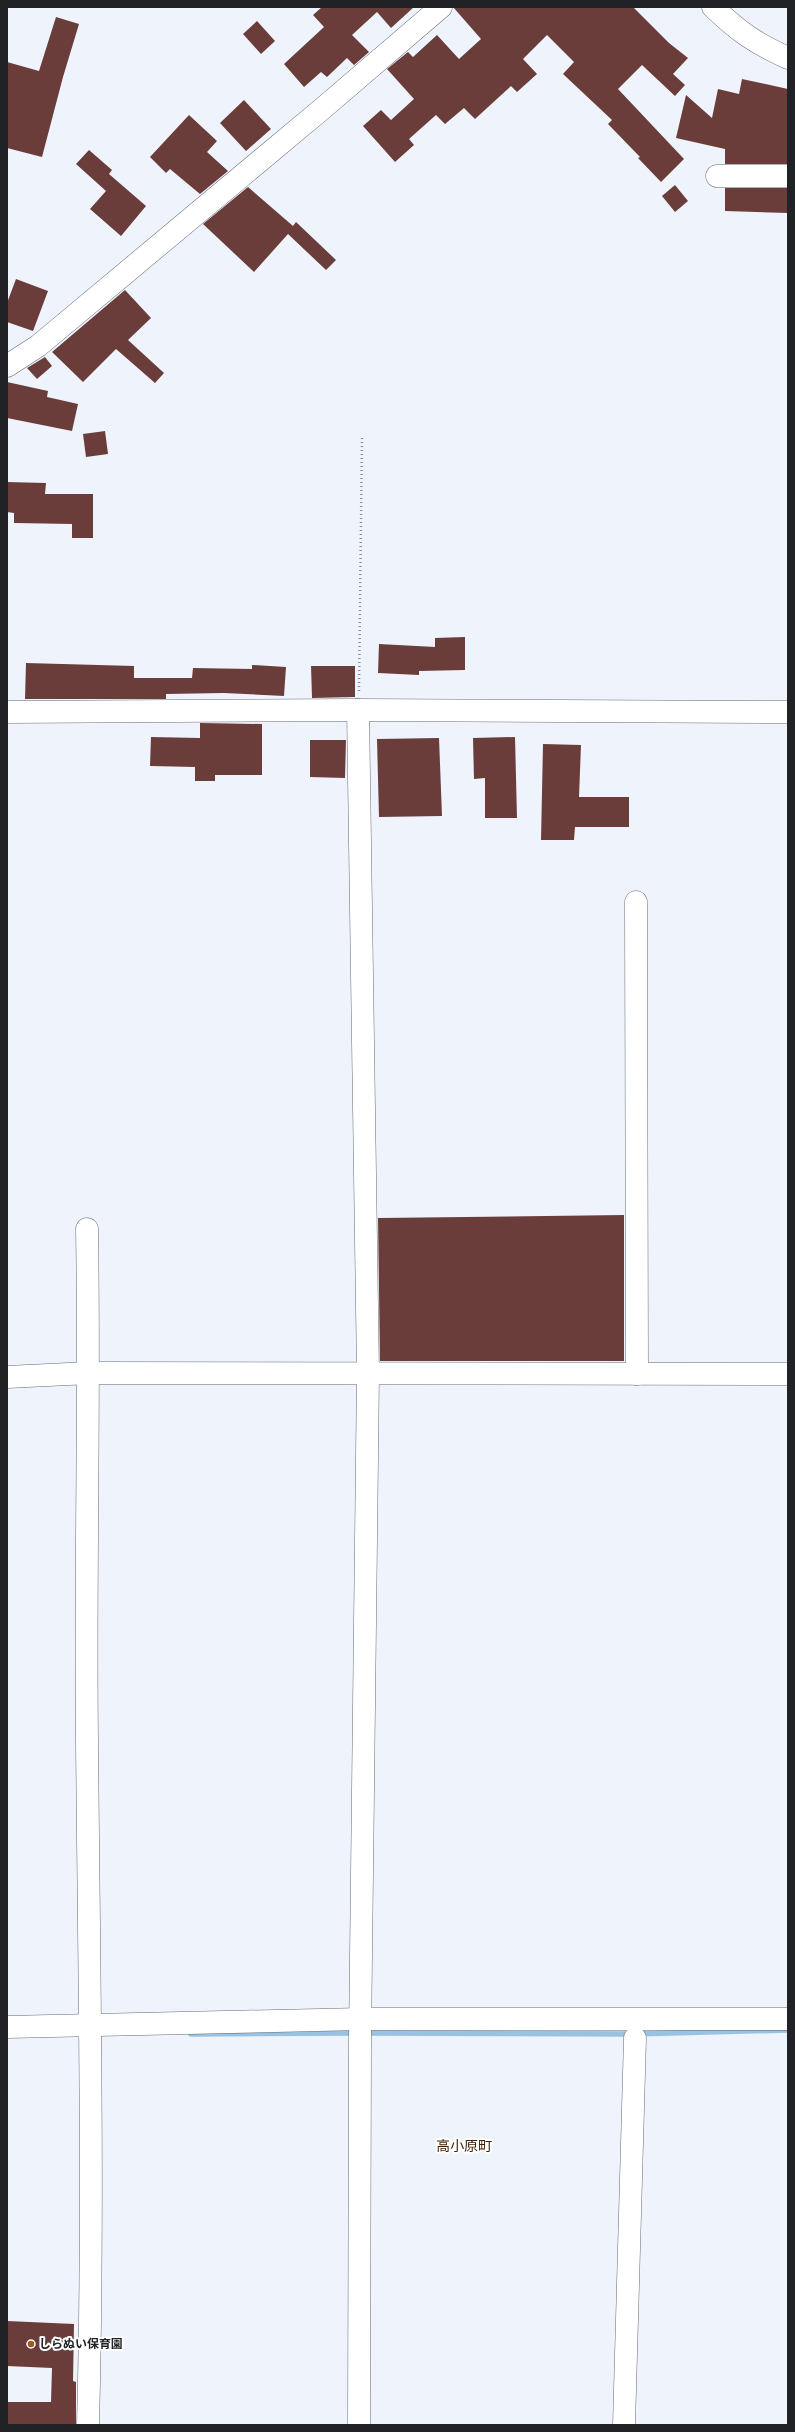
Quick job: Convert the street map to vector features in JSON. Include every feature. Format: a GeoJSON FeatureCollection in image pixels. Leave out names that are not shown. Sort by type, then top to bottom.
{"type":"FeatureCollection","features":[{"type":"Feature","properties":{"kind":"street"},"geometry":{"type":"LineString","coordinates":[[7,366],[38,346],[316,114],[441,7]]}},
{"type":"Feature","properties":{"kind":"street"},"geometry":{"type":"LineString","coordinates":[[713,7],[739,32],[758,45],[788,58]]}},
{"type":"Feature","properties":{"kind":"street"},"geometry":{"type":"LineString","coordinates":[[717,176],[788,176]]}},
{"type":"Feature","properties":{"kind":"street"},"geometry":{"type":"LineString","coordinates":[[358,710],[368,1373],[361,2027],[359,2425]]}},
{"type":"Feature","properties":{"kind":"street"},"geometry":{"type":"LineString","coordinates":[[7,712],[358,710],[788,712]]}},
{"type":"Feature","properties":{"kind":"street"},"geometry":{"type":"LineString","coordinates":[[636,902],[637,1374]]}},
{"type":"Feature","properties":{"kind":"street"},"geometry":{"type":"LineString","coordinates":[[86,1229],[90,1373],[86,1483],[90,2032],[88,2425]]}},
{"type":"Feature","properties":{"kind":"street"},"geometry":{"type":"LineString","coordinates":[[7,1377],[90,1373],[788,1374]]}},
{"type":"Feature","properties":{"kind":"street"},"geometry":{"type":"LineString","coordinates":[[7,2027],[90,2032],[788,2019]]}},
{"type":"Feature","properties":{"kind":"street"},"geometry":{"type":"LineString","coordinates":[[624,2425],[635,2038]]}},
{"type":"Feature","properties":{"kind":"path"},"geometry":{"type":"LineString","coordinates":[[358,710],[362,437]]}},
{"type":"Feature","properties":{"kind":"building"},"geometry":{"type":"Polygon","coordinates":[[[322,7],[414,7],[391,28],[377,12],[352,35],[369,52],[354,65],[347,58],[327,77],[321,72],[304,87],[284,64],[324,27],[313,15],[322,7]]]}},
{"type":"Feature","properties":{"kind":"building"},"geometry":{"type":"Polygon","coordinates":[[[453,7],[633,7],[669,43],[688,58],[673,74],[685,85],[675,96],[642,65],[618,89],[684,159],[661,182],[638,158],[640,157],[608,124],[612,120],[563,74],[574,62],[547,35],[523,59],[537,74],[517,92],[511,86],[475,119],[464,108],[445,124],[436,115],[409,139],[414,145],[395,162],[363,126],[381,110],[391,120],[414,99],[387,69],[408,52],[413,57],[437,35],[459,59],[481,39],[453,7]]]}},
{"type":"Feature","properties":{"kind":"building"},"geometry":{"type":"Polygon","coordinates":[[[56,17],[79,24],[63,77],[42,157],[7,148],[7,62],[39,71],[56,17]]]}},
{"type":"Feature","properties":{"kind":"building"},"geometry":{"type":"Polygon","coordinates":[[[257,21],[275,41],[261,54],[243,34],[257,21]]]}},
{"type":"Feature","properties":{"kind":"building"},"geometry":{"type":"Polygon","coordinates":[[[742,79],[788,89],[788,164],[725,164],[725,149],[676,138],[686,95],[712,118],[718,89],[739,94],[742,79]]]}},
{"type":"Feature","properties":{"kind":"building"},"geometry":{"type":"Polygon","coordinates":[[[244,100],[271,129],[246,151],[220,123],[244,100]]]}},
{"type":"Feature","properties":{"kind":"building"},"geometry":{"type":"Polygon","coordinates":[[[189,115],[217,141],[207,152],[228,171],[200,194],[170,169],[166,173],[150,157],[189,115]]]}},
{"type":"Feature","properties":{"kind":"building"},"geometry":{"type":"Polygon","coordinates":[[[89,150],[112,170],[109,174],[146,206],[121,236],[90,209],[106,191],[76,164],[89,150]]]}},
{"type":"Feature","properties":{"kind":"building"},"geometry":{"type":"Polygon","coordinates":[[[675,185],[688,201],[675,212],[662,196],[675,185]]]}},
{"type":"Feature","properties":{"kind":"building"},"geometry":{"type":"Polygon","coordinates":[[[248,187],[293,226],[296,222],[336,260],[326,270],[288,234],[254,272],[203,224],[248,187]]]}},
{"type":"Feature","properties":{"kind":"building"},"geometry":{"type":"Polygon","coordinates":[[[725,188],[788,188],[788,213],[725,211],[725,188]]]}},
{"type":"Feature","properties":{"kind":"building"},"geometry":{"type":"Polygon","coordinates":[[[16,279],[48,291],[33,331],[7,322],[7,303],[16,279]]]}},
{"type":"Feature","properties":{"kind":"building"},"geometry":{"type":"Polygon","coordinates":[[[125,290],[151,318],[128,340],[164,373],[155,383],[116,349],[83,382],[52,352],[125,290]]]}},
{"type":"Feature","properties":{"kind":"building"},"geometry":{"type":"Polygon","coordinates":[[[45,357],[52,366],[37,379],[27,368],[45,357]]]}},
{"type":"Feature","properties":{"kind":"building"},"geometry":{"type":"Polygon","coordinates":[[[7,382],[48,391],[47,397],[78,404],[72,431],[7,418],[7,382]]]}},
{"type":"Feature","properties":{"kind":"building"},"geometry":{"type":"Polygon","coordinates":[[[105,431],[108,454],[86,457],[83,434],[105,431]]]}},
{"type":"Feature","properties":{"kind":"building"},"geometry":{"type":"Polygon","coordinates":[[[7,482],[46,483],[45,494],[93,494],[93,538],[72,538],[72,524],[14,523],[14,513],[7,512],[7,482]]]}},
{"type":"Feature","properties":{"kind":"building"},"geometry":{"type":"Polygon","coordinates":[[[465,637],[465,670],[419,671],[419,675],[378,673],[379,644],[435,647],[435,638],[465,637]]]}},
{"type":"Feature","properties":{"kind":"building"},"geometry":{"type":"Polygon","coordinates":[[[26,663],[134,666],[134,678],[192,678],[193,668],[252,669],[252,665],[286,667],[284,696],[224,693],[166,694],[166,699],[25,699],[26,663]]]}},
{"type":"Feature","properties":{"kind":"building"},"geometry":{"type":"Polygon","coordinates":[[[311,666],[355,666],[355,697],[312,698],[311,666]]]}},
{"type":"Feature","properties":{"kind":"building"},"geometry":{"type":"Polygon","coordinates":[[[200,723],[262,724],[262,775],[215,775],[215,781],[195,781],[195,767],[150,766],[151,737],[200,738],[200,723]]]}},
{"type":"Feature","properties":{"kind":"building"},"geometry":{"type":"Polygon","coordinates":[[[515,737],[517,818],[485,818],[485,778],[474,779],[473,738],[515,737]]]}},
{"type":"Feature","properties":{"kind":"building"},"geometry":{"type":"Polygon","coordinates":[[[439,738],[442,816],[379,817],[377,739],[439,738]]]}},
{"type":"Feature","properties":{"kind":"building"},"geometry":{"type":"Polygon","coordinates":[[[310,740],[346,740],[345,778],[310,777],[310,740]]]}},
{"type":"Feature","properties":{"kind":"building"},"geometry":{"type":"Polygon","coordinates":[[[543,744],[581,745],[579,797],[629,797],[629,827],[575,827],[574,840],[541,840],[543,744]]]}},
{"type":"Feature","properties":{"kind":"building"},"geometry":{"type":"Polygon","coordinates":[[[624,1215],[624,1361],[380,1361],[378,1218],[624,1215]]]}},
{"type":"Feature","properties":{"kind":"building"},"geometry":{"type":"Polygon","coordinates":[[[7,2321],[74,2324],[73,2381],[76,2382],[76,2425],[7,2425],[7,2402],[51,2402],[52,2368],[7,2366],[7,2321]]]}},
{"type":"Feature","properties":{"kind":"waterway"},"geometry":{"type":"LineString","coordinates":[[365,2033],[633,2034],[788,2030]]}},
{"type":"Feature","properties":{"kind":"waterway"},"geometry":{"type":"LineString","coordinates":[[191,2034],[357,2033]]}},
{"type":"Feature","properties":{"kind":"place","name":"しらぬい保育園"},"geometry":{"type":"Point","coordinates":[31,2344]}},
{"type":"Feature","properties":{"kind":"district","name":"高小原町"},"geometry":{"type":"Point","coordinates":[464,2146]}}]}
